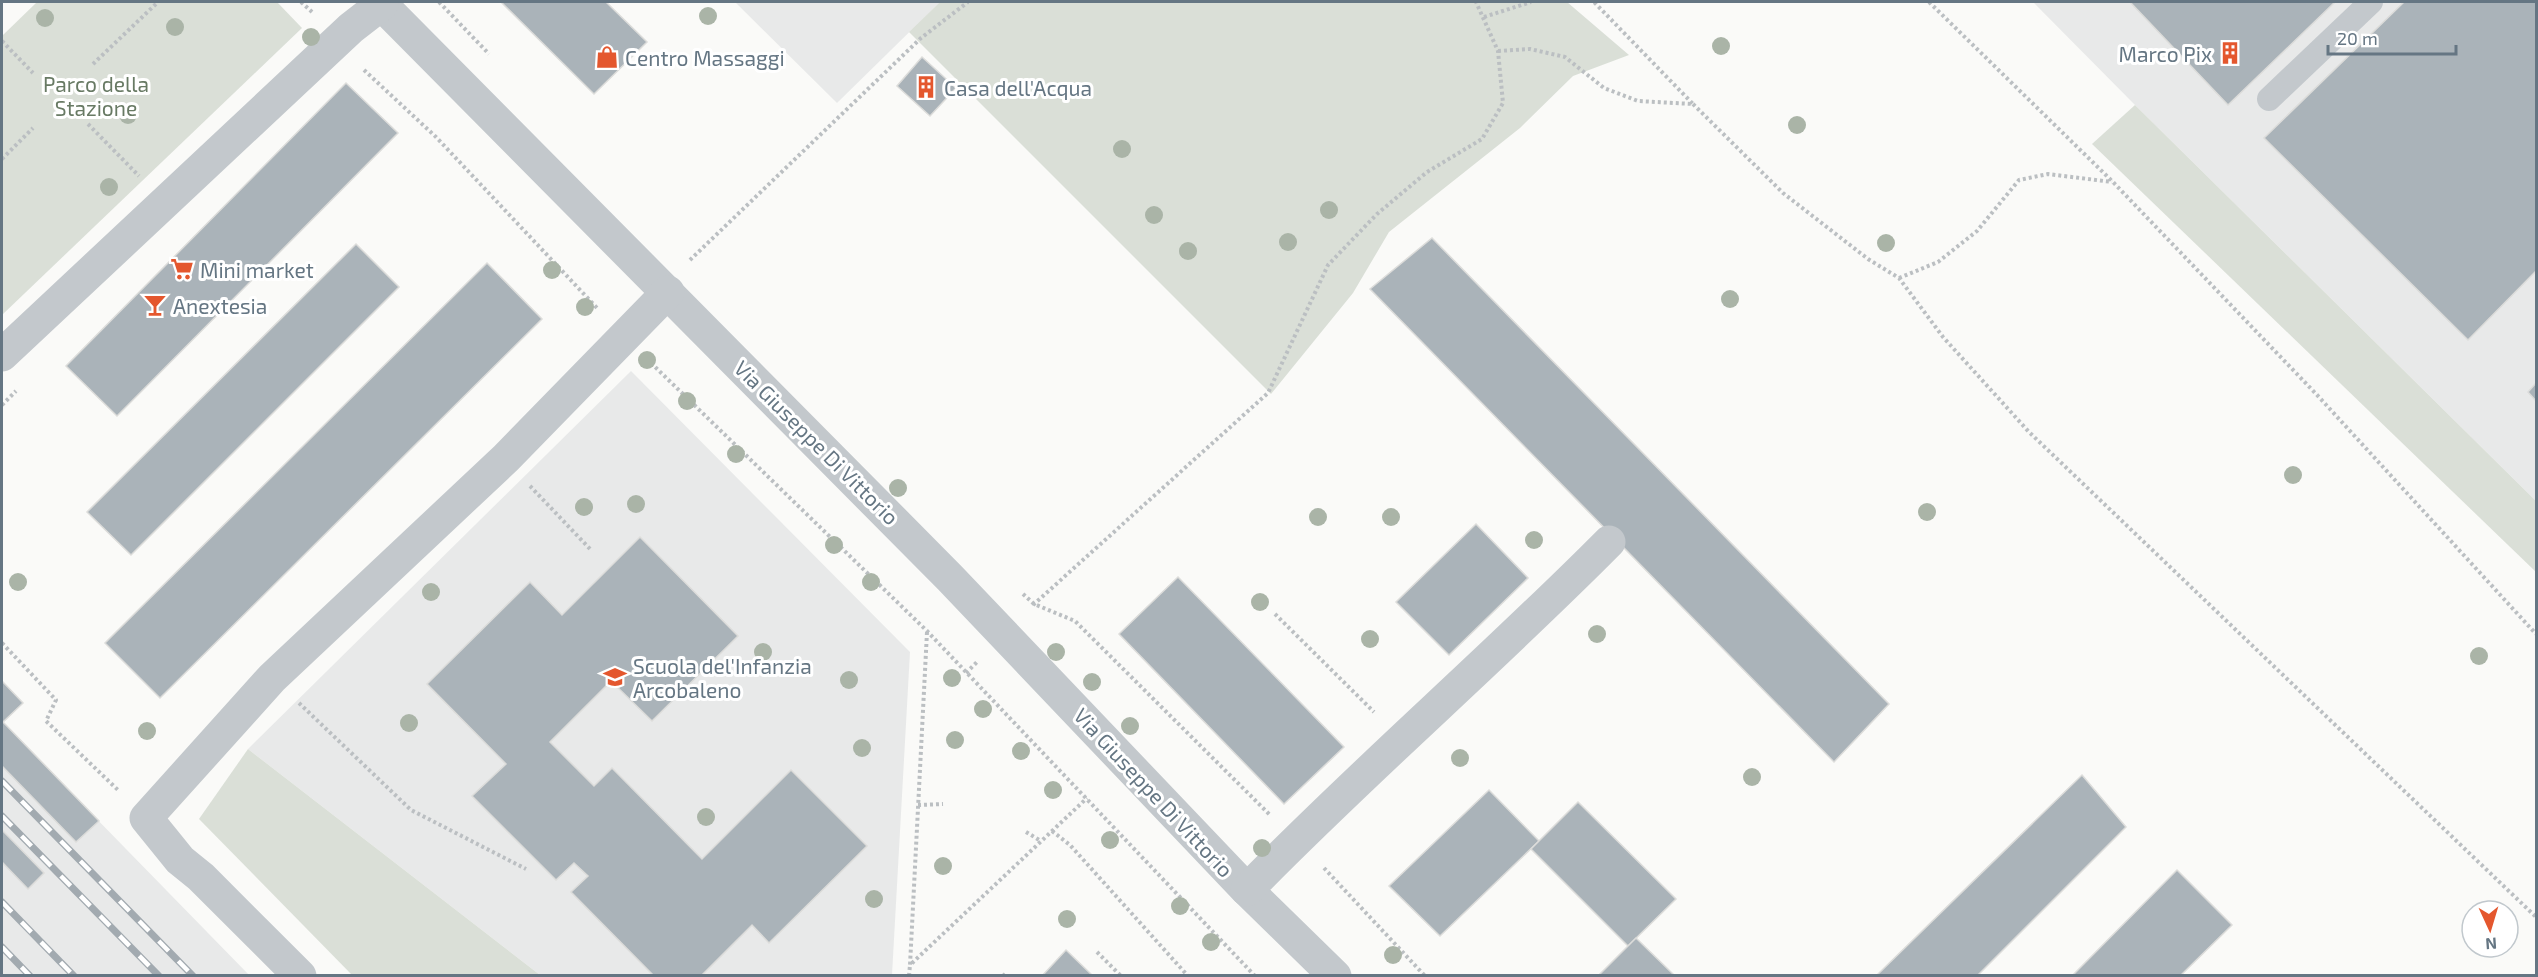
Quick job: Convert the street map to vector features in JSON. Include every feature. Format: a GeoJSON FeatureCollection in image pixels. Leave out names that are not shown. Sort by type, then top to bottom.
{"type":"FeatureCollection","features":[{"type":"Feature","properties":{"kind":"street"},"geometry":{"type":"LineString","coordinates":[[2,355],[351,28],[381,3]]}},
{"type":"Feature","properties":{"kind":"street","name":"Via Giuseppe Di Vittorio"},"geometry":{"type":"LineString","coordinates":[[381,3],[1004,633],[1247,890],[1335,975]]}},
{"type":"Feature","properties":{"kind":"street"},"geometry":{"type":"LineString","coordinates":[[300,975],[201,877],[180,860],[146,818],[272,678],[506,458],[626,338],[668,292]]}},
{"type":"Feature","properties":{"kind":"street","name":"Via Giuseppe Di Vittorio"},"geometry":{"type":"LineString","coordinates":[[1247,890],[1298,837],[1556,596],[1609,542]]}},
{"type":"Feature","properties":{"kind":"lane"},"geometry":{"type":"LineString","coordinates":[[2269,99],[2371,2]]}},
{"type":"Feature","properties":{"kind":"path"},"geometry":{"type":"LineString","coordinates":[[93,64],[158,2]]}},
{"type":"Feature","properties":{"kind":"path"},"geometry":{"type":"LineString","coordinates":[[301,2],[316,15],[351,28],[355,62],[436,137],[626,338],[927,631],[1255,975]]}},
{"type":"Feature","properties":{"kind":"path"},"geometry":{"type":"LineString","coordinates":[[439,2],[494,59]]}},
{"type":"Feature","properties":{"kind":"path"},"geometry":{"type":"LineString","coordinates":[[681,253],[688,261],[853,106],[921,38],[968,2]]}},
{"type":"Feature","properties":{"kind":"path"},"geometry":{"type":"LineString","coordinates":[[966,673],[1034,604],[1268,393],[1328,265],[1377,214],[1427,172],[1482,139],[1503,103],[1498,51],[1476,2]]}},
{"type":"Feature","properties":{"kind":"path"},"geometry":{"type":"LineString","coordinates":[[1484,17],[1531,2]]}},
{"type":"Feature","properties":{"kind":"path"},"geometry":{"type":"LineString","coordinates":[[1594,2],[1784,193],[1868,259],[1899,278],[1943,337],[2028,432],[2536,917]]}},
{"type":"Feature","properties":{"kind":"path"},"geometry":{"type":"LineString","coordinates":[[1929,2],[2113,182],[2318,396],[2536,634]]}},
{"type":"Feature","properties":{"kind":"path"},"geometry":{"type":"LineString","coordinates":[[2,41],[33,73]]}},
{"type":"Feature","properties":{"kind":"path"},"geometry":{"type":"LineString","coordinates":[[1498,51],[1530,49],[1564,57],[1604,88],[1638,101],[1693,104]]}},
{"type":"Feature","properties":{"kind":"path"},"geometry":{"type":"LineString","coordinates":[[2,159],[33,128]]}},
{"type":"Feature","properties":{"kind":"path"},"geometry":{"type":"LineString","coordinates":[[1899,278],[1938,262],[1977,231],[2019,180],[2048,174],[2113,182]]}},
{"type":"Feature","properties":{"kind":"path"},"geometry":{"type":"LineString","coordinates":[[506,458],[591,550]]}},
{"type":"Feature","properties":{"kind":"path"},"geometry":{"type":"LineString","coordinates":[[1034,604],[1075,621],[1249,792],[1263,810],[1298,837],[1319,863],[1425,975]]}},
{"type":"Feature","properties":{"kind":"path"},"geometry":{"type":"LineString","coordinates":[[1275,614],[1379,717],[1405,737]]}},
{"type":"Feature","properties":{"kind":"path"},"geometry":{"type":"LineString","coordinates":[[909,975],[927,631]]}},
{"type":"Feature","properties":{"kind":"path"},"geometry":{"type":"LineString","coordinates":[[2,643],[56,700],[46,721],[146,818]]}},
{"type":"Feature","properties":{"kind":"path"},"geometry":{"type":"LineString","coordinates":[[272,678],[411,810],[526,869]]}},
{"type":"Feature","properties":{"kind":"path"},"geometry":{"type":"LineString","coordinates":[[910,965],[1087,798]]}},
{"type":"Feature","properties":{"kind":"path"},"geometry":{"type":"LineString","coordinates":[[918,805],[943,804]]}},
{"type":"Feature","properties":{"kind":"path"},"geometry":{"type":"LineString","coordinates":[[1053,831],[1070,845],[1188,975]]}},
{"type":"Feature","properties":{"kind":"path"},"geometry":{"type":"LineString","coordinates":[[1026,832],[1041,841]]}},
{"type":"Feature","properties":{"kind":"path"},"geometry":{"type":"LineString","coordinates":[[1097,952],[1120,975]]}},
{"type":"Feature","properties":{"kind":"shaded area"},"geometry":{"type":"Polygon","coordinates":[[[735,2],[940,2],[837,103],[735,2]]]}},
{"type":"Feature","properties":{"kind":"shaded area"},"geometry":{"type":"Polygon","coordinates":[[[2033,2],[2536,2],[2536,501],[2135,105],[2033,2]]]}},
{"type":"Feature","properties":{"kind":"shaded area","name":"Scuola del'Infanzia Arcobaleno"},"geometry":{"type":"Polygon","coordinates":[[[631,371],[910,652],[892,975],[540,975],[248,749],[631,371]]]}},
{"type":"Feature","properties":{"kind":"shaded area"},"geometry":{"type":"Polygon","coordinates":[[[2,682],[23,703],[3,723],[249,975],[2,975],[2,682]]]}},
{"type":"Feature","properties":{"kind":"green space","name":"Parco della Stazione"},"geometry":{"type":"Polygon","coordinates":[[[37,2],[277,2],[302,28],[2,315],[2,36],[37,2]]]}},
{"type":"Feature","properties":{"kind":"green space"},"geometry":{"type":"Polygon","coordinates":[[[940,2],[1567,2],[1629,55],[1573,76],[1520,128],[1389,232],[1353,293],[1271,394],[909,32],[940,2]]]}},
{"type":"Feature","properties":{"kind":"green space"},"geometry":{"type":"Polygon","coordinates":[[[2135,105],[2536,501],[2536,572],[2092,144],[2135,105]]]}},
{"type":"Feature","properties":{"kind":"green space"},"geometry":{"type":"Polygon","coordinates":[[[248,749],[540,975],[352,975],[199,819],[248,749]]]}},
{"type":"Feature","properties":{"kind":"building"},"geometry":{"type":"Polygon","coordinates":[[[501,2],[606,2],[647,42],[594,94],[501,2]]]}},
{"type":"Feature","properties":{"kind":"building","name":"Marco Pix"},"geometry":{"type":"Polygon","coordinates":[[[2130,2],[2335,2],[2228,105],[2130,2]]]}},
{"type":"Feature","properties":{"kind":"building"},"geometry":{"type":"Polygon","coordinates":[[[2404,2],[2536,2],[2536,271],[2468,340],[2264,138],[2404,2]]]}},
{"type":"Feature","properties":{"kind":"building","name":"Casa dell'Acqua"},"geometry":{"type":"Polygon","coordinates":[[[922,57],[956,88],[930,116],[897,86],[922,57]]]}},
{"type":"Feature","properties":{"kind":"building"},"geometry":{"type":"Polygon","coordinates":[[[346,83],[398,133],[117,416],[66,366],[346,83]]]}},
{"type":"Feature","properties":{"kind":"building"},"geometry":{"type":"Polygon","coordinates":[[[1432,238],[1889,704],[1834,762],[1370,289],[1432,238]]]}},
{"type":"Feature","properties":{"kind":"building"},"geometry":{"type":"Polygon","coordinates":[[[356,244],[399,287],[131,555],[87,512],[356,244]]]}},
{"type":"Feature","properties":{"kind":"building"},"geometry":{"type":"Polygon","coordinates":[[[487,263],[542,319],[160,698],[105,643],[487,263]]]}},
{"type":"Feature","properties":{"kind":"building"},"geometry":{"type":"Polygon","coordinates":[[[2536,383],[2536,401],[2528,392],[2536,383]]]}},
{"type":"Feature","properties":{"kind":"building"},"geometry":{"type":"Polygon","coordinates":[[[1476,524],[1528,578],[1449,655],[1396,602],[1476,524]]]}},
{"type":"Feature","properties":{"kind":"building"},"geometry":{"type":"Polygon","coordinates":[[[640,537],[738,636],[652,721],[611,681],[550,742],[594,786],[612,768],[702,859],[791,770],[867,846],[769,943],[752,925],[701,976],[654,976],[571,892],[588,876],[574,863],[556,880],[472,796],[506,764],[427,684],[530,582],[562,615],[640,537]]]}},
{"type":"Feature","properties":{"kind":"building"},"geometry":{"type":"Polygon","coordinates":[[[1178,577],[1344,747],[1284,804],[1119,634],[1178,577]]]}},
{"type":"Feature","properties":{"kind":"building"},"geometry":{"type":"Polygon","coordinates":[[[2,681],[23,703],[3,722],[99,821],[76,842],[2,766],[2,681]]]}},
{"type":"Feature","properties":{"kind":"building"},"geometry":{"type":"Polygon","coordinates":[[[2082,775],[2126,827],[1977,976],[1876,976],[2082,775]]]}},
{"type":"Feature","properties":{"kind":"building"},"geometry":{"type":"Polygon","coordinates":[[[1489,790],[1539,841],[1440,936],[1389,886],[1489,790]]]}},
{"type":"Feature","properties":{"kind":"building"},"geometry":{"type":"Polygon","coordinates":[[[1578,802],[1676,899],[1628,946],[1531,849],[1578,802]]]}},
{"type":"Feature","properties":{"kind":"building"},"geometry":{"type":"Polygon","coordinates":[[[2,830],[44,873],[28,889],[2,862],[2,830]]]}},
{"type":"Feature","properties":{"kind":"building"},"geometry":{"type":"Polygon","coordinates":[[[2177,870],[2232,925],[2180,976],[2072,976],[2177,870]]]}},
{"type":"Feature","properties":{"kind":"building"},"geometry":{"type":"Polygon","coordinates":[[[1636,938],[1675,976],[1598,976],[1636,938]]]}},
{"type":"Feature","properties":{"kind":"building"},"geometry":{"type":"Polygon","coordinates":[[[1066,950],[1093,976],[1042,976],[1066,950]]]}},
{"type":"Feature","properties":{"kind":"railway"},"geometry":{"type":"LineString","coordinates":[[2,781],[193,976]]}},
{"type":"Feature","properties":{"kind":"railway"},"geometry":{"type":"LineString","coordinates":[[2,816],[159,976]]}},
{"type":"Feature","properties":{"kind":"railway"},"geometry":{"type":"LineString","coordinates":[[2,902],[74,976]]}},
{"type":"Feature","properties":{"kind":"railway"},"geometry":{"type":"LineString","coordinates":[[2,947],[30,976]]}},
{"type":"Feature","properties":{"kind":"place","name":"Marco Pix"},"geometry":{"type":"Point","coordinates":[2230,53]}},
{"type":"Feature","properties":{"kind":"place","name":"Centro Massaggi"},"geometry":{"type":"Point","coordinates":[607,57]}},
{"type":"Feature","properties":{"kind":"place","name":"Casa dell'Acqua"},"geometry":{"type":"Point","coordinates":[926,87]}},
{"type":"Feature","properties":{"kind":"place","name":"Mini market"},"geometry":{"type":"Point","coordinates":[182,269]}},
{"type":"Feature","properties":{"kind":"place","name":"Anextesia"},"geometry":{"type":"Point","coordinates":[155,305]}},
{"type":"Feature","properties":{"kind":"place","name":"Scuola del'Infanzia Arcobaleno"},"geometry":{"type":"Point","coordinates":[615,677]}}]}
